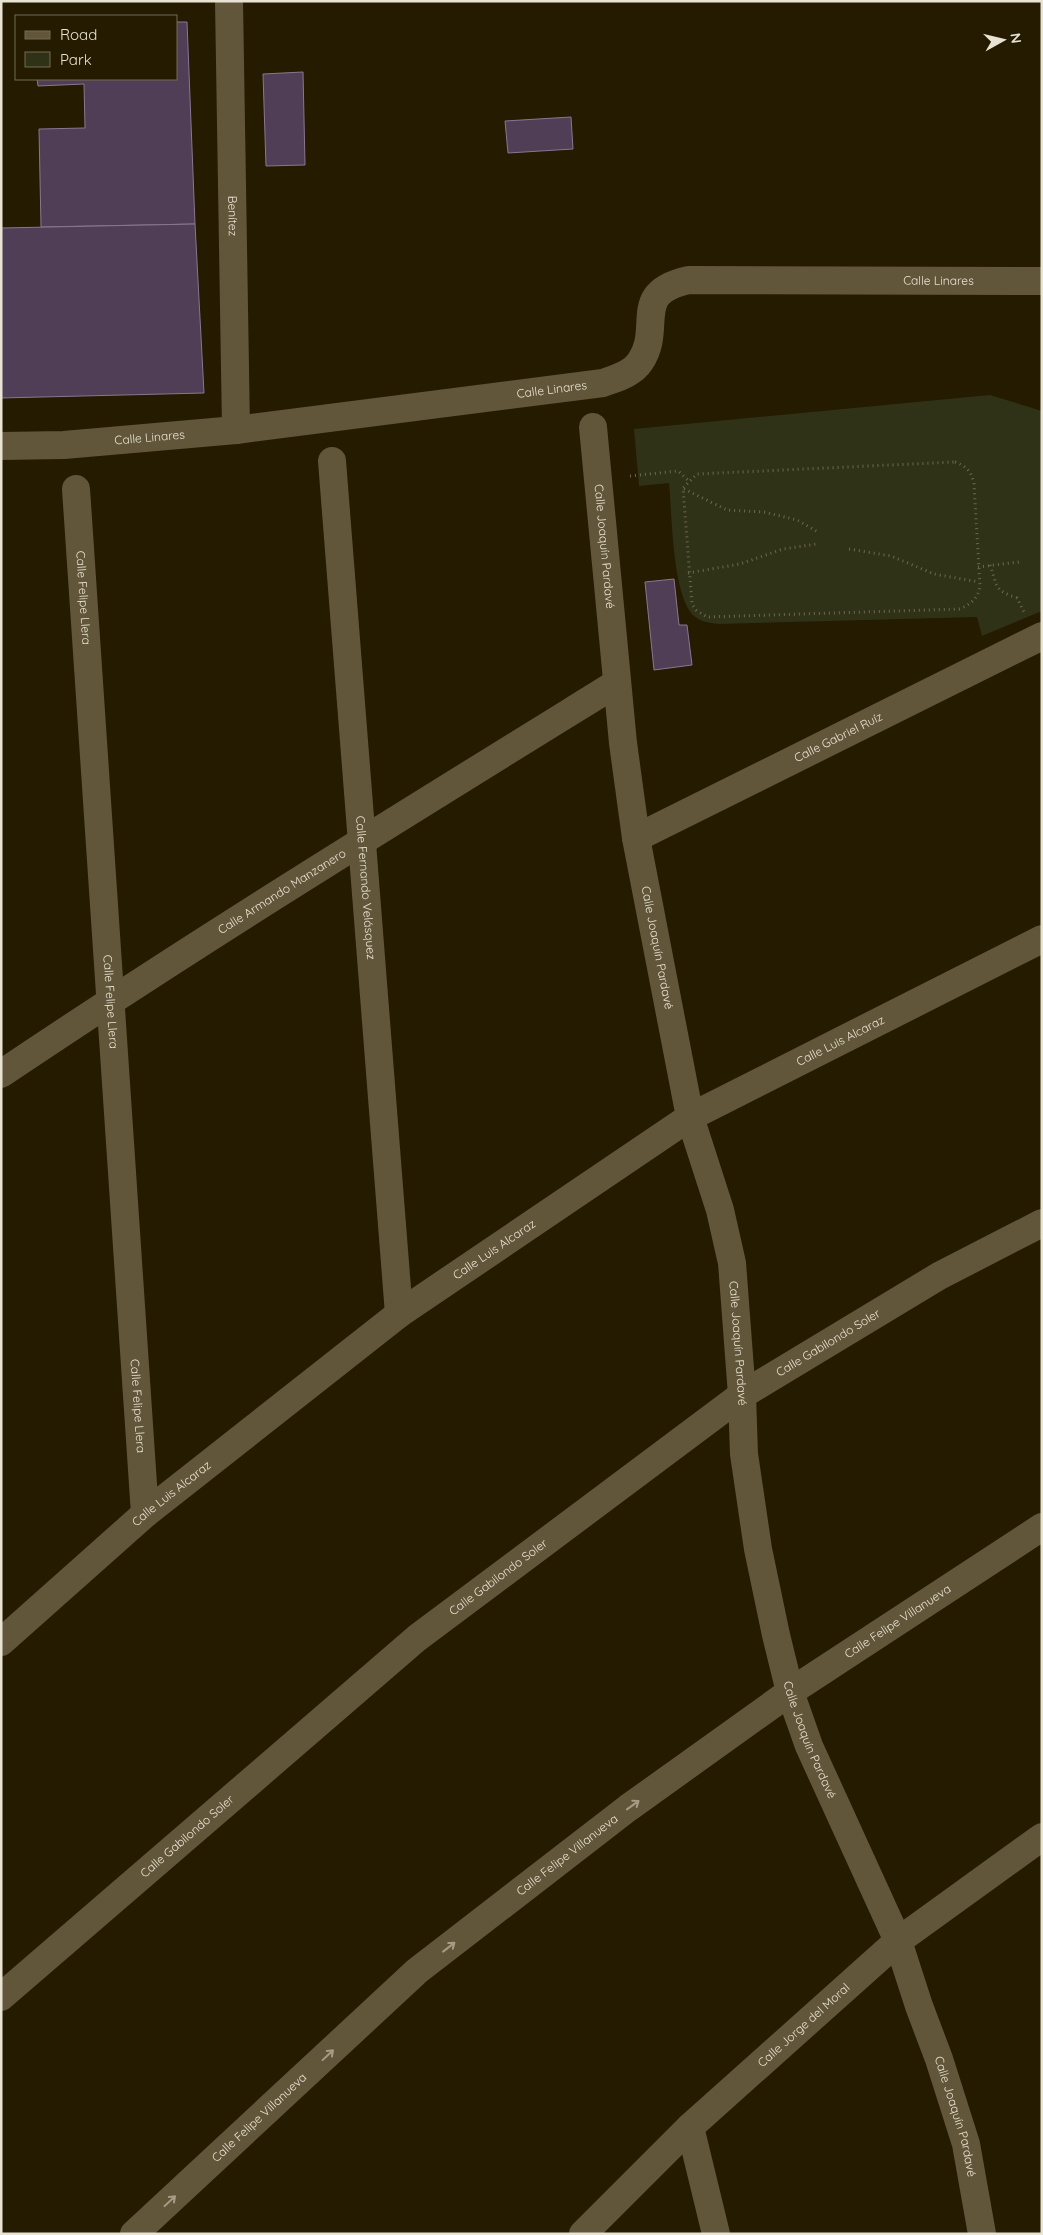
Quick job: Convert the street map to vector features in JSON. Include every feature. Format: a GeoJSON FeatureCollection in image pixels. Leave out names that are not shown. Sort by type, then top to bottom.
{"type":"FeatureCollection","features":[{"type":"Feature","properties":{"kind":"street","name":"Benítez"},"geometry":{"type":"LineString","coordinates":[[229,1],[236,430]]}},
{"type":"Feature","properties":{"kind":"street","name":"Calle Linares"},"geometry":{"type":"LineString","coordinates":[[1,446],[64,445],[236,430],[603,383],[631,371],[640,362],[645,350],[651,314],[658,292],[666,287],[689,280],[1042,281]]}},
{"type":"Feature","properties":{"kind":"street","name":"Calle Joaquín Pardavé"},"geometry":{"type":"LineString","coordinates":[[593,427],[617,683],[636,838],[690,1116],[720,1210],[732,1263],[742,1395],[744,1454],[758,1549],[790,1692],[809,1746],[898,1941],[966,2144],[982,2234]]}},
{"type":"Feature","properties":{"kind":"street","name":"Calle Fernando Velásquez"},"geometry":{"type":"LineString","coordinates":[[332,462],[399,1314]]}},
{"type":"Feature","properties":{"kind":"street","name":"Calle Felipe Llera"},"geometry":{"type":"LineString","coordinates":[[76,489],[145,1514]]}},
{"type":"Feature","properties":{"kind":"street","name":"Calle Gabriel Ruíz"},"geometry":{"type":"LineString","coordinates":[[636,838],[1042,636]]}},
{"type":"Feature","properties":{"kind":"street","name":"Calle Armando Manzanero"},"geometry":{"type":"LineString","coordinates":[[1,1074],[109,1001],[617,683]]}},
{"type":"Feature","properties":{"kind":"street","name":"Calle Luis Alcaraz"},"geometry":{"type":"LineString","coordinates":[[1,1642],[145,1514],[399,1314],[690,1116],[1042,939]]}},
{"type":"Feature","properties":{"kind":"street","name":"Calle Gabilondo Soler"},"geometry":{"type":"LineString","coordinates":[[1,1997],[417,1638],[742,1395],[939,1276],[1042,1223]]}},
{"type":"Feature","properties":{"kind":"street","name":"Calle Felipe Villanueva"},"geometry":{"type":"LineString","coordinates":[[134,2234],[417,1971],[628,1808],[790,1692],[1042,1527]]}},
{"type":"Feature","properties":{"kind":"street","name":"Calle Jorge del Moral"},"geometry":{"type":"LineString","coordinates":[[583,2234],[690,2127],[898,1941],[1042,1837]]}},
{"type":"Feature","properties":{"kind":"street"},"geometry":{"type":"LineString","coordinates":[[690,2127],[716,2234]]}},
{"type":"Feature","properties":{"kind":"path"},"geometry":{"type":"LineString","coordinates":[[955,462],[966,467],[973,478],[980,582],[979,592],[971,603],[959,609],[707,617],[696,610],[692,604],[688,573],[683,488],[689,481],[703,472],[955,462]]}},
{"type":"Feature","properties":{"kind":"path"},"geometry":{"type":"LineString","coordinates":[[624,476],[678,471],[689,481]]}},
{"type":"Feature","properties":{"kind":"path"},"geometry":{"type":"LineString","coordinates":[[683,488],[727,510],[764,512],[797,520],[818,532]]}},
{"type":"Feature","properties":{"kind":"path"},"geometry":{"type":"LineString","coordinates":[[688,573],[740,564],[784,549],[817,544]]}},
{"type":"Feature","properties":{"kind":"path"},"geometry":{"type":"LineString","coordinates":[[849,549],[891,556],[934,574],[980,582]]}},
{"type":"Feature","properties":{"kind":"path"},"geometry":{"type":"LineString","coordinates":[[978,566],[1020,562]]}},
{"type":"Feature","properties":{"kind":"path"},"geometry":{"type":"LineString","coordinates":[[990,565],[1000,590],[1021,602]]}},
{"type":"Feature","properties":{"kind":"green space"},"geometry":{"type":"Polygon","coordinates":[[[990,395],[1042,411],[1042,611],[982,636],[977,617],[719,624],[709,623],[694,616],[687,606],[681,591],[677,573],[669,483],[639,486],[634,429],[990,395]]]}},
{"type":"Feature","properties":{"kind":"building"},"geometry":{"type":"Polygon","coordinates":[[[178,22],[187,22],[195,224],[41,227],[39,129],[85,128],[84,84],[38,86],[37,80],[178,80],[178,22]]]}},
{"type":"Feature","properties":{"kind":"building"},"geometry":{"type":"Polygon","coordinates":[[[303,72],[305,165],[266,166],[263,74],[303,72]]]}},
{"type":"Feature","properties":{"kind":"building"},"geometry":{"type":"Polygon","coordinates":[[[571,117],[573,149],[508,153],[505,121],[571,117]]]}},
{"type":"Feature","properties":{"kind":"building"},"geometry":{"type":"Polygon","coordinates":[[[195,224],[204,393],[1,398],[1,228],[195,224]]]}},
{"type":"Feature","properties":{"kind":"building"},"geometry":{"type":"Polygon","coordinates":[[[674,579],[679,625],[687,625],[692,665],[654,670],[645,582],[674,579]]]}}]}
